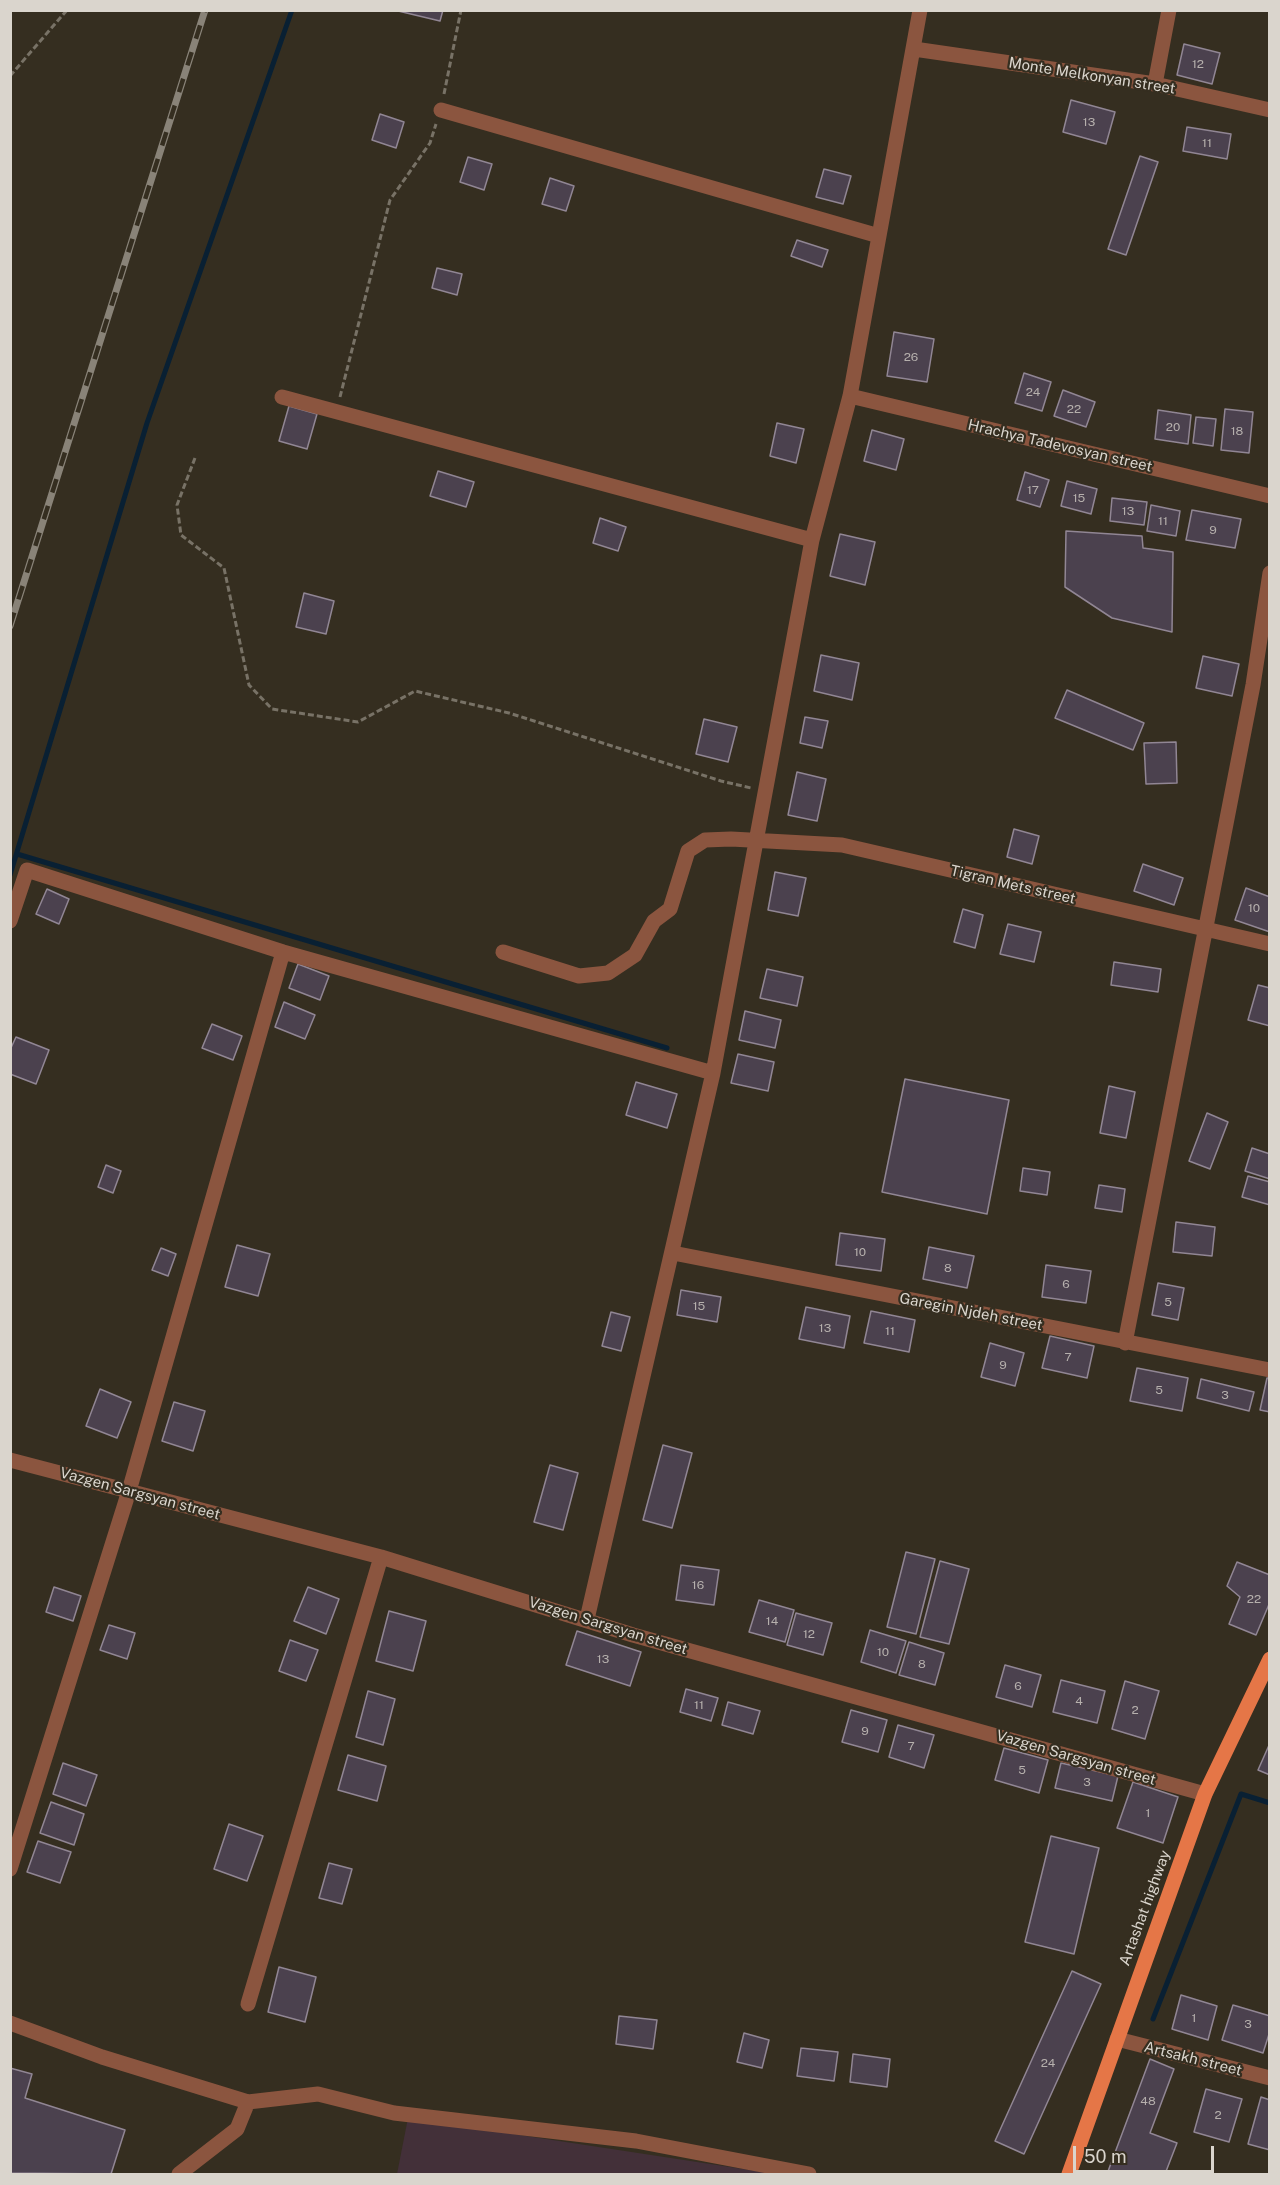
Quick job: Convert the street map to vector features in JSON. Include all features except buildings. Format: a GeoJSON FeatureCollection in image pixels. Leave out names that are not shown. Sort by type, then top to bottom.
{"type":"FeatureCollection","features":[{"type":"Feature","properties":{"kind":"main road","name":"Artashat highway"},"geometry":{"type":"LineString","coordinates":[[1069,2175],[1205,1794],[1269,1659]]}},
{"type":"Feature","properties":{"kind":"street"},"geometry":{"type":"LineString","coordinates":[[587,1619],[713,1073],[812,540],[850,396],[920,10]]}},
{"type":"Feature","properties":{"kind":"street"},"geometry":{"type":"LineString","coordinates":[[1155,84],[1170,10]]}},
{"type":"Feature","properties":{"kind":"street","name":"Monte Melkonyan street"},"geometry":{"type":"LineString","coordinates":[[914,49],[1155,84],[1269,110]]}},
{"type":"Feature","properties":{"kind":"street"},"geometry":{"type":"LineString","coordinates":[[441,110],[879,236]]}},
{"type":"Feature","properties":{"kind":"street","name":"Hrachya Tadevosyan street"},"geometry":{"type":"LineString","coordinates":[[850,396],[1269,496]]}},
{"type":"Feature","properties":{"kind":"street"},"geometry":{"type":"LineString","coordinates":[[282,397],[812,540]]}},
{"type":"Feature","properties":{"kind":"street"},"geometry":{"type":"LineString","coordinates":[[1125,1342],[1254,685],[1269,573]]}},
{"type":"Feature","properties":{"kind":"street","name":"Tigran Mets street"},"geometry":{"type":"LineString","coordinates":[[503,952],[579,976],[608,973],[636,955],[654,921],[670,909],[688,851],[705,840],[842,845],[1269,944]]}},
{"type":"Feature","properties":{"kind":"street"},"geometry":{"type":"LineString","coordinates":[[10,921],[27,870],[283,952],[713,1073]]}},
{"type":"Feature","properties":{"kind":"street"},"geometry":{"type":"LineString","coordinates":[[10,1869],[129,1491],[283,952]]}},
{"type":"Feature","properties":{"kind":"street","name":"Garegin Njdeh street"},"geometry":{"type":"LineString","coordinates":[[673,1253],[1269,1370]]}},
{"type":"Feature","properties":{"kind":"street","name":"Vazgen Sargsyan street"},"geometry":{"type":"LineString","coordinates":[[10,1460],[381,1557],[633,1635],[1205,1794]]}},
{"type":"Feature","properties":{"kind":"street"},"geometry":{"type":"LineString","coordinates":[[248,2004],[381,1557]]}},
{"type":"Feature","properties":{"kind":"street"},"geometry":{"type":"LineString","coordinates":[[10,2023],[102,2057],[248,2102],[318,2094],[394,2113],[636,2140],[809,2175]]}},
{"type":"Feature","properties":{"kind":"street","name":"Artsakh street"},"geometry":{"type":"LineString","coordinates":[[1117,2039],[1269,2078]]}},
{"type":"Feature","properties":{"kind":"street"},"geometry":{"type":"LineString","coordinates":[[179,2175],[237,2129],[248,2102]]}},
{"type":"Feature","properties":{"kind":"path"},"geometry":{"type":"LineString","coordinates":[[10,76],[67,10]]}},
{"type":"Feature","properties":{"kind":"path"},"geometry":{"type":"LineString","coordinates":[[336,411],[390,200],[430,144],[441,110],[460,10]]}},
{"type":"Feature","properties":{"kind":"path"},"geometry":{"type":"LineString","coordinates":[[195,458],[177,505],[181,536],[224,568],[249,685],[272,709],[358,722],[415,691],[509,713],[721,781],[764,791]]}},
{"type":"Feature","properties":{"kind":"shaded area"},"geometry":{"type":"Polygon","coordinates":[[[408,2118],[776,2174],[397,2174],[408,2118]]]}},
{"type":"Feature","properties":{"kind":"waterway"},"geometry":{"type":"LineString","coordinates":[[10,875],[147,423],[292,10]]}},
{"type":"Feature","properties":{"kind":"waterway"},"geometry":{"type":"LineString","coordinates":[[17,854],[667,1048]]}},
{"type":"Feature","properties":{"kind":"waterway"},"geometry":{"type":"LineString","coordinates":[[1153,2019],[1241,1794],[1270,1803]]}},
{"type":"Feature","properties":{"kind":"railway"},"geometry":{"type":"LineString","coordinates":[[10,626],[205,10]]}}]}
